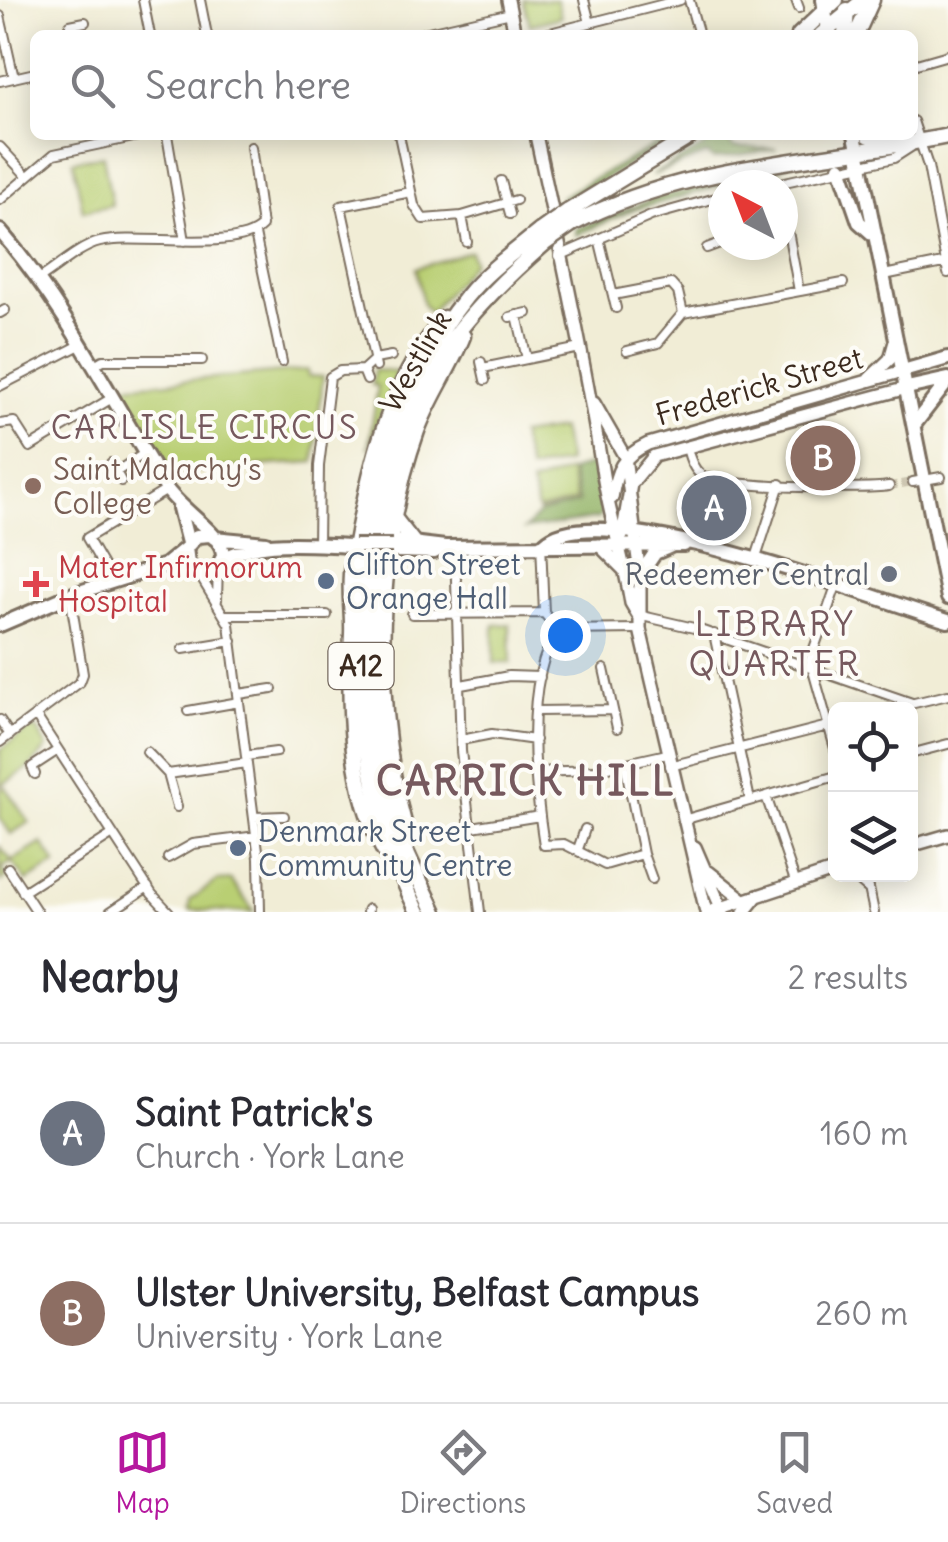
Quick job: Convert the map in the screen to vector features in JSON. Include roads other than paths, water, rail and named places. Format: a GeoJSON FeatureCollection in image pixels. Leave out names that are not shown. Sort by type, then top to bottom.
{"type":"FeatureCollection","features":[{"type":"Feature","properties":{"kind":"highway"},"geometry":{"type":"LineString","coordinates":[[805,30],[836,4],[868,0],[858,30]]}},
{"type":"Feature","properties":{"kind":"highway"},"geometry":{"type":"LineString","coordinates":[[827,30],[836,4]]}},
{"type":"Feature","properties":{"kind":"highway"},"geometry":{"type":"LineString","coordinates":[[836,4],[844,30]]}},
{"type":"Feature","properties":{"kind":"highway","name":"A12"},"geometry":{"type":"LineString","coordinates":[[859,157],[948,136]]}},
{"type":"Feature","properties":{"kind":"highway","name":"Westlink"},"geometry":{"type":"LineString","coordinates":[[418,912],[398,872],[374,794],[363,721],[361,643],[370,528],[379,474],[398,415],[422,366],[466,298],[499,263],[686,140]]}},
{"type":"Feature","properties":{"kind":"highway"},"geometry":{"type":"LineString","coordinates":[[884,140],[899,145]]}},
{"type":"Feature","properties":{"kind":"highway"},"geometry":{"type":"LineString","coordinates":[[826,154],[840,167]]}},
{"type":"Feature","properties":{"kind":"highway","name":"Westlink"},"geometry":{"type":"LineString","coordinates":[[569,218],[704,174],[826,154],[859,157]]}},
{"type":"Feature","properties":{"kind":"highway","name":"Westlink"},"geometry":{"type":"LineString","coordinates":[[435,912],[391,810],[376,733],[374,670],[385,508],[402,440],[432,373],[470,318],[542,237]]}},
{"type":"Feature","properties":{"kind":"highway"},"geometry":{"type":"LineString","coordinates":[[398,872],[374,830],[354,739],[352,562],[348,546],[395,396],[430,334],[466,298]]}},
{"type":"Feature","properties":{"kind":"highway"},"geometry":{"type":"LineString","coordinates":[[414,868],[391,768],[385,714],[394,519],[417,430],[470,318]]}},
{"type":"Feature","properties":{"kind":"highway"},"geometry":{"type":"LineString","coordinates":[[394,519],[413,542]]}},
{"type":"Feature","properties":{"kind":"main road"},"geometry":{"type":"LineString","coordinates":[[827,30],[836,4]]}},
{"type":"Feature","properties":{"kind":"main road"},"geometry":{"type":"LineString","coordinates":[[537,140],[558,256],[594,403],[611,507],[629,533],[673,546],[701,546]]}},
{"type":"Feature","properties":{"kind":"main road"},"geometry":{"type":"LineString","coordinates":[[856,140],[914,426],[919,481],[947,594],[921,613]]}},
{"type":"Feature","properties":{"kind":"main road"},"geometry":{"type":"LineString","coordinates":[[840,167],[859,222],[876,237]]}},
{"type":"Feature","properties":{"kind":"main road"},"geometry":{"type":"LineString","coordinates":[[3,241],[39,280],[179,508],[222,548],[220,562]]}},
{"type":"Feature","properties":{"kind":"main road"},"geometry":{"type":"LineString","coordinates":[[866,382],[890,359],[896,335]]}},
{"type":"Feature","properties":{"kind":"main road"},"geometry":{"type":"LineString","coordinates":[[903,371],[948,358]]}},
{"type":"Feature","properties":{"kind":"main road","name":"Frederick Street"},"geometry":{"type":"LineString","coordinates":[[611,507],[616,474],[625,458],[648,444],[903,371]]}},
{"type":"Feature","properties":{"kind":"main road"},"geometry":{"type":"LineString","coordinates":[[906,388],[948,380]]}},
{"type":"Feature","properties":{"kind":"main road"},"geometry":{"type":"LineString","coordinates":[[914,426],[948,380]]}},
{"type":"Feature","properties":{"kind":"main road","name":"Frederick Street"},"geometry":{"type":"LineString","coordinates":[[631,484],[654,456],[906,388]]}},
{"type":"Feature","properties":{"kind":"main road"},"geometry":{"type":"LineString","coordinates":[[594,403],[625,458],[631,484],[629,533],[639,622],[668,760],[715,911]]}},
{"type":"Feature","properties":{"kind":"main road"},"geometry":{"type":"LineString","coordinates":[[610,431],[648,444]]}},
{"type":"Feature","properties":{"kind":"main road"},"geometry":{"type":"LineString","coordinates":[[598,442],[610,431]]}},
{"type":"Feature","properties":{"kind":"main road"},"geometry":{"type":"LineString","coordinates":[[600,457],[610,431]]}},
{"type":"Feature","properties":{"kind":"main road"},"geometry":{"type":"LineString","coordinates":[[179,508],[188,562],[196,570]]}},
{"type":"Feature","properties":{"kind":"main road"},"geometry":{"type":"LineString","coordinates":[[620,545],[629,533]]}},
{"type":"Feature","properties":{"kind":"main road"},"geometry":{"type":"LineString","coordinates":[[543,543],[552,536],[629,533],[701,546],[948,621]]}},
{"type":"Feature","properties":{"kind":"main road"},"geometry":{"type":"LineString","coordinates":[[0,625],[70,595],[164,566],[196,536],[273,545],[392,546]]}},
{"type":"Feature","properties":{"kind":"main road"},"geometry":{"type":"LineString","coordinates":[[392,546],[395,541],[450,546],[620,545]]}},
{"type":"Feature","properties":{"kind":"main road"},"geometry":{"type":"LineString","coordinates":[[164,566],[208,572],[234,551],[273,545]]}},
{"type":"Feature","properties":{"kind":"main road"},"geometry":{"type":"LineString","coordinates":[[599,545],[633,573]]}},
{"type":"Feature","properties":{"kind":"main road"},"geometry":{"type":"LineString","coordinates":[[620,545],[633,573]]}},
{"type":"Feature","properties":{"kind":"main road"},"geometry":{"type":"LineString","coordinates":[[392,546],[395,551],[434,552],[450,546]]}},
{"type":"Feature","properties":{"kind":"main road"},"geometry":{"type":"LineString","coordinates":[[633,573],[655,553],[673,546]]}},
{"type":"Feature","properties":{"kind":"main road"},"geometry":{"type":"LineString","coordinates":[[684,820],[703,866],[715,911]]}},
{"type":"Feature","properties":{"kind":"main road"},"geometry":{"type":"LineString","coordinates":[[918,843],[948,834]]}},
{"type":"Feature","properties":{"kind":"main road"},"geometry":{"type":"LineString","coordinates":[[703,866],[749,903]]}},
{"type":"Feature","properties":{"kind":"main road"},"geometry":{"type":"LineString","coordinates":[[715,911],[749,903],[828,873]]}},
{"type":"Feature","properties":{"kind":"street"},"geometry":{"type":"LineString","coordinates":[[143,0],[149,30]]}},
{"type":"Feature","properties":{"kind":"street"},"geometry":{"type":"LineString","coordinates":[[200,0],[206,30]]}},
{"type":"Feature","properties":{"kind":"street"},"geometry":{"type":"LineString","coordinates":[[584,0],[601,30]]}},
{"type":"Feature","properties":{"kind":"street"},"geometry":{"type":"LineString","coordinates":[[562,30],[680,0]]}},
{"type":"Feature","properties":{"kind":"street"},"geometry":{"type":"LineString","coordinates":[[689,0],[698,30]]}},
{"type":"Feature","properties":{"kind":"street"},"geometry":{"type":"LineString","coordinates":[[452,30],[510,6]]}},
{"type":"Feature","properties":{"kind":"street"},"geometry":{"type":"LineString","coordinates":[[0,16],[14,78]]}},
{"type":"Feature","properties":{"kind":"street"},"geometry":{"type":"LineString","coordinates":[[71,30],[70,25],[85,22]]}},
{"type":"Feature","properties":{"kind":"street"},"geometry":{"type":"LineString","coordinates":[[918,64],[948,55]]}},
{"type":"Feature","properties":{"kind":"street"},"geometry":{"type":"LineString","coordinates":[[0,81],[30,74]]}},
{"type":"Feature","properties":{"kind":"street"},"geometry":{"type":"LineString","coordinates":[[918,136],[948,273]]}},
{"type":"Feature","properties":{"kind":"street"},"geometry":{"type":"LineString","coordinates":[[0,200],[54,154],[120,140]]}},
{"type":"Feature","properties":{"kind":"street"},"geometry":{"type":"LineString","coordinates":[[168,140],[185,241]]}},
{"type":"Feature","properties":{"kind":"street"},"geometry":{"type":"LineString","coordinates":[[400,140],[411,192],[423,219],[511,207],[501,181]]}},
{"type":"Feature","properties":{"kind":"street"},"geometry":{"type":"LineString","coordinates":[[798,178],[840,167],[859,157],[894,158],[920,142]]}},
{"type":"Feature","properties":{"kind":"street"},"geometry":{"type":"LineString","coordinates":[[0,147],[26,176]]}},
{"type":"Feature","properties":{"kind":"street"},"geometry":{"type":"LineString","coordinates":[[39,280],[96,243],[185,241],[255,234],[262,226],[251,147]]}},
{"type":"Feature","properties":{"kind":"street"},"geometry":{"type":"LineString","coordinates":[[376,363],[341,206],[411,192]]}},
{"type":"Feature","properties":{"kind":"street"},"geometry":{"type":"LineString","coordinates":[[558,256],[651,216],[708,200]]}},
{"type":"Feature","properties":{"kind":"street"},"geometry":{"type":"LineString","coordinates":[[462,216],[467,242]]}},
{"type":"Feature","properties":{"kind":"street"},"geometry":{"type":"LineString","coordinates":[[255,234],[282,362]]}},
{"type":"Feature","properties":{"kind":"street"},"geometry":{"type":"LineString","coordinates":[[600,238],[616,308]]}},
{"type":"Feature","properties":{"kind":"street"},"geometry":{"type":"LineString","coordinates":[[793,260],[799,291]]}},
{"type":"Feature","properties":{"kind":"street"},"geometry":{"type":"LineString","coordinates":[[883,276],[947,262]]}},
{"type":"Feature","properties":{"kind":"street"},"geometry":{"type":"LineString","coordinates":[[627,351],[658,343],[683,313],[843,283]]}},
{"type":"Feature","properties":{"kind":"street"},"geometry":{"type":"LineString","coordinates":[[613,294],[671,284],[678,292],[683,313]]}},
{"type":"Feature","properties":{"kind":"street"},"geometry":{"type":"LineString","coordinates":[[518,315],[526,359]]}},
{"type":"Feature","properties":{"kind":"street"},"geometry":{"type":"LineString","coordinates":[[0,386],[80,345]]}},
{"type":"Feature","properties":{"kind":"street"},"geometry":{"type":"LineString","coordinates":[[485,380],[482,365],[580,348]]}},
{"type":"Feature","properties":{"kind":"street"},"geometry":{"type":"LineString","coordinates":[[318,546],[319,466],[330,377],[340,371],[362,370],[391,356]]}},
{"type":"Feature","properties":{"kind":"street"},"geometry":{"type":"LineString","coordinates":[[93,366],[104,360],[202,360]]}},
{"type":"Feature","properties":{"kind":"street"},"geometry":{"type":"LineString","coordinates":[[362,370],[367,380]]}},
{"type":"Feature","properties":{"kind":"street"},"geometry":{"type":"LineString","coordinates":[[0,424],[14,422],[30,448],[112,398]]}},
{"type":"Feature","properties":{"kind":"street"},"geometry":{"type":"LineString","coordinates":[[687,447],[702,476],[780,484],[889,486]]}},
{"type":"Feature","properties":{"kind":"street"},"geometry":{"type":"LineString","coordinates":[[116,472],[144,453]]}},
{"type":"Feature","properties":{"kind":"street"},"geometry":{"type":"LineString","coordinates":[[919,481],[940,477]]}},
{"type":"Feature","properties":{"kind":"street"},"geometry":{"type":"LineString","coordinates":[[754,561],[780,484]]}},
{"type":"Feature","properties":{"kind":"street"},"geometry":{"type":"LineString","coordinates":[[112,582],[87,538],[167,490]]}},
{"type":"Feature","properties":{"kind":"street"},"geometry":{"type":"LineString","coordinates":[[543,543],[544,613],[556,627]]}},
{"type":"Feature","properties":{"kind":"street"},"geometry":{"type":"LineString","coordinates":[[450,546],[459,613],[460,740],[480,912]]}},
{"type":"Feature","properties":{"kind":"street"},"geometry":{"type":"LineString","coordinates":[[217,600],[220,562]]}},
{"type":"Feature","properties":{"kind":"street"},"geometry":{"type":"LineString","coordinates":[[196,570],[226,615],[232,640],[259,858],[260,912]]}},
{"type":"Feature","properties":{"kind":"street"},"geometry":{"type":"LineString","coordinates":[[828,714],[811,666],[836,586]]}},
{"type":"Feature","properties":{"kind":"street"},"geometry":{"type":"LineString","coordinates":[[0,742],[80,682],[83,674],[70,595]]}},
{"type":"Feature","properties":{"kind":"street"},"geometry":{"type":"LineString","coordinates":[[412,614],[544,613]]}},
{"type":"Feature","properties":{"kind":"street"},"geometry":{"type":"LineString","coordinates":[[226,615],[327,615]]}},
{"type":"Feature","properties":{"kind":"street"},"geometry":{"type":"LineString","coordinates":[[556,627],[639,622],[714,634],[909,702]]}},
{"type":"Feature","properties":{"kind":"street"},"geometry":{"type":"LineString","coordinates":[[556,627],[540,677],[534,740],[544,845],[578,849],[606,865],[642,854]]}},
{"type":"Feature","properties":{"kind":"street"},"geometry":{"type":"LineString","coordinates":[[714,634],[750,800]]}},
{"type":"Feature","properties":{"kind":"street"},"geometry":{"type":"LineString","coordinates":[[183,649],[232,640]]}},
{"type":"Feature","properties":{"kind":"street"},"geometry":{"type":"LineString","coordinates":[[604,669],[618,728]]}},
{"type":"Feature","properties":{"kind":"street"},"geometry":{"type":"LineString","coordinates":[[461,686],[510,676],[540,677]]}},
{"type":"Feature","properties":{"kind":"street"},"geometry":{"type":"LineString","coordinates":[[595,682],[606,680]]}},
{"type":"Feature","properties":{"kind":"street"},"geometry":{"type":"LineString","coordinates":[[188,711],[272,689]]}},
{"type":"Feature","properties":{"kind":"street"},"geometry":{"type":"LineString","coordinates":[[917,702],[948,696]]}},
{"type":"Feature","properties":{"kind":"street"},"geometry":{"type":"LineString","coordinates":[[537,711],[613,710]]}},
{"type":"Feature","properties":{"kind":"street"},"geometry":{"type":"LineString","coordinates":[[36,716],[148,888],[169,912]]}},
{"type":"Feature","properties":{"kind":"street"},"geometry":{"type":"LineString","coordinates":[[0,720],[10,735]]}},
{"type":"Feature","properties":{"kind":"street"},"geometry":{"type":"LineString","coordinates":[[535,772],[594,770],[668,760],[738,749],[828,726]]}},
{"type":"Feature","properties":{"kind":"street"},"geometry":{"type":"LineString","coordinates":[[460,740],[477,736],[534,740]]}},
{"type":"Feature","properties":{"kind":"street"},"geometry":{"type":"LineString","coordinates":[[918,752],[948,744]]}},
{"type":"Feature","properties":{"kind":"street"},"geometry":{"type":"LineString","coordinates":[[35,774],[32,767],[58,750]]}},
{"type":"Feature","properties":{"kind":"street"},"geometry":{"type":"LineString","coordinates":[[147,752],[168,774],[178,806]]}},
{"type":"Feature","properties":{"kind":"street"},"geometry":{"type":"LineString","coordinates":[[168,774],[276,752]]}},
{"type":"Feature","properties":{"kind":"street"},"geometry":{"type":"LineString","coordinates":[[625,764],[642,854],[652,879]]}},
{"type":"Feature","properties":{"kind":"street"},"geometry":{"type":"LineString","coordinates":[[684,820],[828,778]]}},
{"type":"Feature","properties":{"kind":"street"},"geometry":{"type":"LineString","coordinates":[[766,796],[796,884]]}},
{"type":"Feature","properties":{"kind":"street"},"geometry":{"type":"LineString","coordinates":[[254,817],[284,816]]}},
{"type":"Feature","properties":{"kind":"street"},"geometry":{"type":"LineString","coordinates":[[472,827],[540,816]]}},
{"type":"Feature","properties":{"kind":"street"},"geometry":{"type":"LineString","coordinates":[[578,849],[585,829]]}},
{"type":"Feature","properties":{"kind":"street"},"geometry":{"type":"LineString","coordinates":[[23,892],[113,834]]}},
{"type":"Feature","properties":{"kind":"street"},"geometry":{"type":"LineString","coordinates":[[168,858],[193,844],[256,836]]}},
{"type":"Feature","properties":{"kind":"street"},"geometry":{"type":"LineString","coordinates":[[8,868],[36,912]]}},
{"type":"Feature","properties":{"kind":"street"},"geometry":{"type":"LineString","coordinates":[[860,882],[867,888]]}},
{"type":"Feature","properties":{"kind":"street"},"geometry":{"type":"LineString","coordinates":[[867,882],[874,912]]}},
{"type":"Feature","properties":{"kind":"street"},"geometry":{"type":"LineString","coordinates":[[110,912],[148,888]]}},
{"type":"Feature","properties":{"kind":"tunnel"},"geometry":{"type":"LineString","coordinates":[[889,486],[913,482]]}},
{"type":"Feature","properties":{"kind":"place","name":"Ulster University, Belfast Campus"},"geometry":{"type":"Point","coordinates":[823,458]}},
{"type":"Feature","properties":{"kind":"place","name":"Saint Malachy's College"},"geometry":{"type":"Point","coordinates":[33,486]}},
{"type":"Feature","properties":{"kind":"place","name":"Saint Patrick's"},"geometry":{"type":"Point","coordinates":[714,508]}},
{"type":"Feature","properties":{"kind":"place","name":"Redeemer Central"},"geometry":{"type":"Point","coordinates":[889,574]}},
{"type":"Feature","properties":{"kind":"place","name":"Clifton Street Orange Hall"},"geometry":{"type":"Point","coordinates":[326,581]}},
{"type":"Feature","properties":{"kind":"place","name":"Mater Infirmorum Hospital"},"geometry":{"type":"Point","coordinates":[36,584]}},
{"type":"Feature","properties":{"kind":"place","name":"Denmark Street Community Centre"},"geometry":{"type":"Point","coordinates":[238,848]}},
{"type":"Feature","properties":{"kind":"district","name":"CARLISLE CIRCUS"},"geometry":{"type":"Point","coordinates":[205,427]}},
{"type":"Feature","properties":{"kind":"district","name":"LIBRARY QUARTER"},"geometry":{"type":"Point","coordinates":[775,643]}},
{"type":"Feature","properties":{"kind":"district","name":"CARRICK HILL"},"geometry":{"type":"Point","coordinates":[526,781]}}]}
